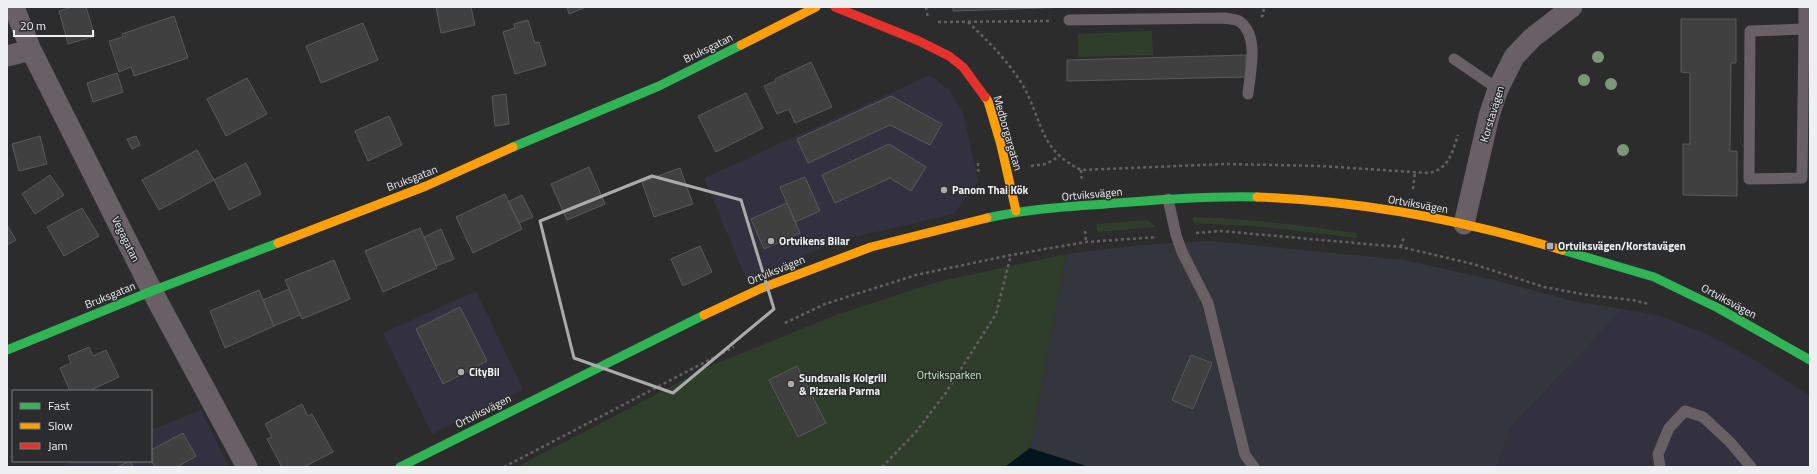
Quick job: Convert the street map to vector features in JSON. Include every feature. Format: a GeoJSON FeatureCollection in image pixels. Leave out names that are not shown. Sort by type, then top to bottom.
{"type":"FeatureCollection","features":[{"type":"Feature","properties":{"kind":"street","name":"Vegagatan"},"geometry":{"type":"LineString","coordinates":[[14,7],[31,50],[152,291],[247,467]]}},
{"type":"Feature","properties":{"kind":"street","name":"Bruksgatan"},"geometry":{"type":"LineString","coordinates":[[7,350],[152,291],[438,182],[526,140],[659,86],[816,7]]}},
{"type":"Feature","properties":{"kind":"street","name":"Medborgargatan"},"geometry":{"type":"LineString","coordinates":[[834,7],[919,41],[949,56],[963,67],[978,84],[988,101],[1007,171],[1016,212]]}},
{"type":"Feature","properties":{"kind":"street","name":"Korstavägen"},"geometry":{"type":"LineString","coordinates":[[1464,224],[1484,138],[1498,89],[1514,57],[1532,38],[1572,7]]}},
{"type":"Feature","properties":{"kind":"street"},"geometry":{"type":"LineString","coordinates":[[7,56],[31,50]]}},
{"type":"Feature","properties":{"kind":"street","name":"Ortviksvägen"},"geometry":{"type":"LineString","coordinates":[[400,467],[674,328],[762,288],[872,247],[924,232],[1016,212],[1168,199],[1218,196],[1281,198],[1359,205],[1464,224],[1589,256],[1654,276],[1718,308],[1810,360]]}},
{"type":"Feature","properties":{"kind":"lane"},"geometry":{"type":"LineString","coordinates":[[1804,7],[1804,29],[1802,178],[1749,179],[1750,31],[1804,29]]}},
{"type":"Feature","properties":{"kind":"lane"},"geometry":{"type":"LineString","coordinates":[[1069,20],[1224,18],[1238,20],[1249,30],[1252,44],[1248,94]]}},
{"type":"Feature","properties":{"kind":"lane"},"geometry":{"type":"LineString","coordinates":[[1454,59],[1498,89]]}},
{"type":"Feature","properties":{"kind":"lane"},"geometry":{"type":"LineString","coordinates":[[1168,199],[1176,235],[1182,252],[1208,303],[1245,455],[1254,467]]}},
{"type":"Feature","properties":{"kind":"lane"},"geometry":{"type":"LineString","coordinates":[[1660,467],[1658,454],[1669,428],[1685,411],[1703,417],[1730,442],[1751,467]]}},
{"type":"Feature","properties":{"kind":"path"},"geometry":{"type":"LineString","coordinates":[[936,22],[1069,20]]}},
{"type":"Feature","properties":{"kind":"path"},"geometry":{"type":"LineString","coordinates":[[968,22],[1005,62],[1022,85],[1044,135],[1060,156],[1066,162],[1081,170],[1226,164],[1321,166],[1428,173],[1437,172],[1445,166],[1460,129]]}},
{"type":"Feature","properties":{"kind":"path"},"geometry":{"type":"LineString","coordinates":[[978,158],[978,170],[982,176],[1046,164],[1060,156]]}},
{"type":"Feature","properties":{"kind":"path"},"geometry":{"type":"LineString","coordinates":[[786,323],[825,304],[916,275],[1011,255],[1086,242],[1220,231],[1401,246],[1473,264],[1544,287],[1588,295],[1632,300],[1653,305]]}},
{"type":"Feature","properties":{"kind":"path"},"geometry":{"type":"LineString","coordinates":[[882,467],[915,433],[945,394],[996,314],[1011,255]]}},
{"type":"Feature","properties":{"kind":"path"},"geometry":{"type":"LineString","coordinates":[[504,467],[734,347]]}},
{"type":"Feature","properties":{"kind":"highlighted area"},"geometry":{"type":"Polygon","coordinates":[[[652,176],[741,200],[774,309],[673,393],[574,358],[540,221],[652,176]]]}},
{"type":"Feature","properties":{"kind":"shaded area"},"geometry":{"type":"Polygon","coordinates":[[[930,75],[950,91],[963,112],[978,181],[954,214],[841,240],[747,281],[704,178],[930,75]]]}},
{"type":"Feature","properties":{"kind":"shaded area"},"geometry":{"type":"Polygon","coordinates":[[[1210,241],[1404,260],[1494,280],[1573,301],[1623,309],[1512,426],[1496,467],[1089,467],[1030,448],[1066,254],[1141,245],[1210,241]]]}},
{"type":"Feature","properties":{"kind":"shaded area"},"geometry":{"type":"Polygon","coordinates":[[[476,291],[523,389],[432,434],[383,333],[476,291]]]}},
{"type":"Feature","properties":{"kind":"shaded area"},"geometry":{"type":"Polygon","coordinates":[[[1623,309],[1660,316],[1702,332],[1750,357],[1810,396],[1810,467],[1496,467],[1512,426],[1623,309]]]}},
{"type":"Feature","properties":{"kind":"shaded area"},"geometry":{"type":"Polygon","coordinates":[[[201,410],[229,467],[59,467],[72,462],[152,462],[152,430],[201,410]]]}},
{"type":"Feature","properties":{"kind":"green space"},"geometry":{"type":"Polygon","coordinates":[[[1152,31],[1153,55],[1078,57],[1078,34],[1152,31]]]}},
{"type":"Feature","properties":{"kind":"green space"},"geometry":{"type":"Polygon","coordinates":[[[1192,218],[1316,227],[1356,233],[1357,238],[1264,227],[1194,223],[1192,218]]]}},
{"type":"Feature","properties":{"kind":"green space"},"geometry":{"type":"Polygon","coordinates":[[[1147,220],[1157,227],[1097,232],[1096,224],[1147,220]]]}},
{"type":"Feature","properties":{"kind":"green space","name":"Ortviksparken"},"geometry":{"type":"Polygon","coordinates":[[[1066,254],[1030,448],[1005,467],[517,467],[710,366],[836,315],[937,282],[1066,254]]]}},
{"type":"Feature","properties":{"kind":"water"},"geometry":{"type":"Polygon","coordinates":[[[1030,448],[1089,467],[1005,467],[1030,448]]]}},
{"type":"Feature","properties":{"kind":"building"},"geometry":{"type":"Polygon","coordinates":[[[72,7],[86,7],[95,36],[68,44],[59,11],[72,7]]]}},
{"type":"Feature","properties":{"kind":"building"},"geometry":{"type":"Polygon","coordinates":[[[436,7],[471,7],[475,25],[441,33],[436,7]]]}},
{"type":"Feature","properties":{"kind":"building"},"geometry":{"type":"Polygon","coordinates":[[[567,7],[586,7],[569,14],[567,7]]]}},
{"type":"Feature","properties":{"kind":"building"},"geometry":{"type":"Polygon","coordinates":[[[953,7],[1072,7],[953,11],[953,7]]]}},
{"type":"Feature","properties":{"kind":"building"},"geometry":{"type":"Polygon","coordinates":[[[174,16],[188,58],[134,76],[131,67],[119,72],[109,41],[123,37],[122,34],[174,16]]]}},
{"type":"Feature","properties":{"kind":"building"},"geometry":{"type":"Polygon","coordinates":[[[1681,19],[1736,19],[1736,63],[1731,63],[1730,151],[1737,151],[1737,196],[1683,195],[1683,144],[1690,144],[1690,73],[1681,72],[1681,19]]]}},
{"type":"Feature","properties":{"kind":"building"},"geometry":{"type":"Polygon","coordinates":[[[528,20],[535,43],[539,42],[546,65],[515,74],[503,32],[515,28],[514,24],[528,20]]]}},
{"type":"Feature","properties":{"kind":"building"},"geometry":{"type":"Polygon","coordinates":[[[363,23],[378,60],[321,83],[306,46],[363,23]]]}},
{"type":"Feature","properties":{"kind":"building"},"geometry":{"type":"Polygon","coordinates":[[[1246,55],[1246,77],[1067,81],[1067,60],[1246,55]]]}},
{"type":"Feature","properties":{"kind":"building"},"geometry":{"type":"Polygon","coordinates":[[[811,62],[832,107],[795,123],[789,109],[777,114],[764,86],[776,81],[775,79],[811,62]]]}},
{"type":"Feature","properties":{"kind":"building"},"geometry":{"type":"Polygon","coordinates":[[[117,73],[123,92],[93,102],[87,83],[117,73]]]}},
{"type":"Feature","properties":{"kind":"building"},"geometry":{"type":"Polygon","coordinates":[[[247,78],[267,114],[226,136],[207,99],[247,78]]]}},
{"type":"Feature","properties":{"kind":"building"},"geometry":{"type":"Polygon","coordinates":[[[746,93],[763,128],[716,152],[698,116],[746,93]]]}},
{"type":"Feature","properties":{"kind":"building"},"geometry":{"type":"Polygon","coordinates":[[[506,94],[509,124],[495,126],[492,96],[506,94]]]}},
{"type":"Feature","properties":{"kind":"building"},"geometry":{"type":"Polygon","coordinates":[[[891,96],[942,124],[930,145],[890,125],[808,163],[797,139],[891,96]]]}},
{"type":"Feature","properties":{"kind":"building"},"geometry":{"type":"Polygon","coordinates":[[[389,116],[402,145],[368,161],[355,131],[389,116]]]}},
{"type":"Feature","properties":{"kind":"building"},"geometry":{"type":"Polygon","coordinates":[[[40,136],[47,164],[19,171],[12,144],[40,136]]]}},
{"type":"Feature","properties":{"kind":"building"},"geometry":{"type":"Polygon","coordinates":[[[136,136],[140,145],[132,149],[127,139],[136,136]]]}},
{"type":"Feature","properties":{"kind":"building"},"geometry":{"type":"Polygon","coordinates":[[[889,144],[926,167],[911,191],[890,178],[835,203],[822,175],[889,144]]]}},
{"type":"Feature","properties":{"kind":"building"},"geometry":{"type":"Polygon","coordinates":[[[197,150],[214,180],[159,210],[142,180],[197,150]]]}},
{"type":"Feature","properties":{"kind":"building"},"geometry":{"type":"Polygon","coordinates":[[[246,163],[261,194],[229,210],[214,180],[246,163]]]}},
{"type":"Feature","properties":{"kind":"building"},"geometry":{"type":"Polygon","coordinates":[[[589,167],[605,204],[567,220],[551,184],[589,167]]]}},
{"type":"Feature","properties":{"kind":"building"},"geometry":{"type":"Polygon","coordinates":[[[680,168],[693,204],[654,217],[642,182],[680,168]]]}},
{"type":"Feature","properties":{"kind":"building"},"geometry":{"type":"Polygon","coordinates":[[[50,175],[64,195],[35,214],[22,194],[50,175]]]}},
{"type":"Feature","properties":{"kind":"building"},"geometry":{"type":"Polygon","coordinates":[[[805,177],[820,211],[795,222],[780,187],[805,177]]]}},
{"type":"Feature","properties":{"kind":"building"},"geometry":{"type":"Polygon","coordinates":[[[505,194],[522,229],[473,253],[456,217],[505,194]]]}},
{"type":"Feature","properties":{"kind":"building"},"geometry":{"type":"Polygon","coordinates":[[[522,195],[533,217],[519,223],[508,202],[522,195]]]}},
{"type":"Feature","properties":{"kind":"building"},"geometry":{"type":"Polygon","coordinates":[[[787,203],[800,233],[764,249],[751,219],[787,203]]]}},
{"type":"Feature","properties":{"kind":"building"},"geometry":{"type":"Polygon","coordinates":[[[82,208],[99,236],[64,256],[47,227],[82,208]]]}},
{"type":"Feature","properties":{"kind":"building"},"geometry":{"type":"Polygon","coordinates":[[[7,225],[16,240],[7,245],[7,225]]]}},
{"type":"Feature","properties":{"kind":"building"},"geometry":{"type":"Polygon","coordinates":[[[420,228],[437,268],[383,292],[365,251],[420,228]]]}},
{"type":"Feature","properties":{"kind":"building"},"geometry":{"type":"Polygon","coordinates":[[[441,229],[454,259],[436,266],[424,237],[441,229]]]}},
{"type":"Feature","properties":{"kind":"building"},"geometry":{"type":"Polygon","coordinates":[[[700,246],[712,272],[683,286],[671,259],[700,246]]]}},
{"type":"Feature","properties":{"kind":"building"},"geometry":{"type":"Polygon","coordinates":[[[334,260],[350,299],[302,319],[285,280],[334,260]]]}},
{"type":"Feature","properties":{"kind":"building"},"geometry":{"type":"Polygon","coordinates":[[[289,289],[300,315],[274,326],[263,300],[289,289]]]}},
{"type":"Feature","properties":{"kind":"building"},"geometry":{"type":"Polygon","coordinates":[[[259,290],[274,326],[225,348],[210,311],[259,290]]]}},
{"type":"Feature","properties":{"kind":"building"},"geometry":{"type":"Polygon","coordinates":[[[460,307],[487,361],[443,384],[416,329],[460,307]]]}},
{"type":"Feature","properties":{"kind":"building"},"geometry":{"type":"Polygon","coordinates":[[[89,347],[93,356],[106,350],[119,377],[94,390],[70,390],[60,368],[71,363],[68,356],[89,347]]]}},
{"type":"Feature","properties":{"kind":"building"},"geometry":{"type":"Polygon","coordinates":[[[1191,355],[1212,363],[1193,409],[1172,400],[1191,355]]]}},
{"type":"Feature","properties":{"kind":"building"},"geometry":{"type":"Polygon","coordinates":[[[797,366],[826,423],[798,437],[769,380],[797,366]]]}},
{"type":"Feature","properties":{"kind":"building"},"geometry":{"type":"Polygon","coordinates":[[[302,404],[308,416],[312,414],[333,452],[304,467],[282,467],[267,439],[272,437],[265,424],[302,404]]]}},
{"type":"Feature","properties":{"kind":"building"},"geometry":{"type":"Polygon","coordinates":[[[183,433],[196,456],[177,467],[155,467],[152,462],[152,449],[183,433]]]}},
{"type":"Feature","properties":{"kind":"building"},"geometry":{"type":"Polygon","coordinates":[[[130,462],[133,467],[117,467],[130,462]]]}},
{"type":"Feature","properties":{"kind":"traffic: fast"},"geometry":{"type":"LineString","coordinates":[[513,147],[659,86],[741,45]]}},
{"type":"Feature","properties":{"kind":"traffic: fast"},"geometry":{"type":"LineString","coordinates":[[987,218],[1031,210],[1075,206],[1219,197],[1257,197]]}},
{"type":"Feature","properties":{"kind":"traffic: fast"},"geometry":{"type":"LineString","coordinates":[[7,350],[152,291],[278,243]]}},
{"type":"Feature","properties":{"kind":"traffic: fast"},"geometry":{"type":"LineString","coordinates":[[1562,250],[1654,277],[1718,308],[1810,360]]}},
{"type":"Feature","properties":{"kind":"traffic: fast"},"geometry":{"type":"LineString","coordinates":[[400,467],[704,315]]}},
{"type":"Feature","properties":{"kind":"traffic: slow"},"geometry":{"type":"LineString","coordinates":[[741,45],[816,7]]}},
{"type":"Feature","properties":{"kind":"traffic: slow"},"geometry":{"type":"LineString","coordinates":[[985,97],[988,101],[1001,145],[1016,211]]}},
{"type":"Feature","properties":{"kind":"traffic: slow"},"geometry":{"type":"LineString","coordinates":[[278,243],[426,186],[513,147]]}},
{"type":"Feature","properties":{"kind":"traffic: slow"},"geometry":{"type":"LineString","coordinates":[[1257,197],[1334,203],[1411,214],[1449,221],[1525,239],[1562,250]]}},
{"type":"Feature","properties":{"kind":"traffic: slow"},"geometry":{"type":"LineString","coordinates":[[704,315],[762,288],[871,247],[987,218]]}},
{"type":"Feature","properties":{"kind":"traffic: jam"},"geometry":{"type":"LineString","coordinates":[[835,7],[919,41],[949,56],[963,67],[985,97]]}},
{"type":"Feature","properties":{"kind":"place","name":"Panom Thai Kök"},"geometry":{"type":"Point","coordinates":[944,190]}},
{"type":"Feature","properties":{"kind":"place","name":"Ortvikens Bilar"},"geometry":{"type":"Point","coordinates":[771,241]}},
{"type":"Feature","properties":{"kind":"place","name":"Ortviksvägen/Korstavägen"},"geometry":{"type":"Point","coordinates":[1550,246]}},
{"type":"Feature","properties":{"kind":"place","name":"CityBil"},"geometry":{"type":"Point","coordinates":[461,372]}},
{"type":"Feature","properties":{"kind":"place","name":"Sundsvalls Kolgrill & Pizzeria Parma"},"geometry":{"type":"Point","coordinates":[791,384]}}]}
